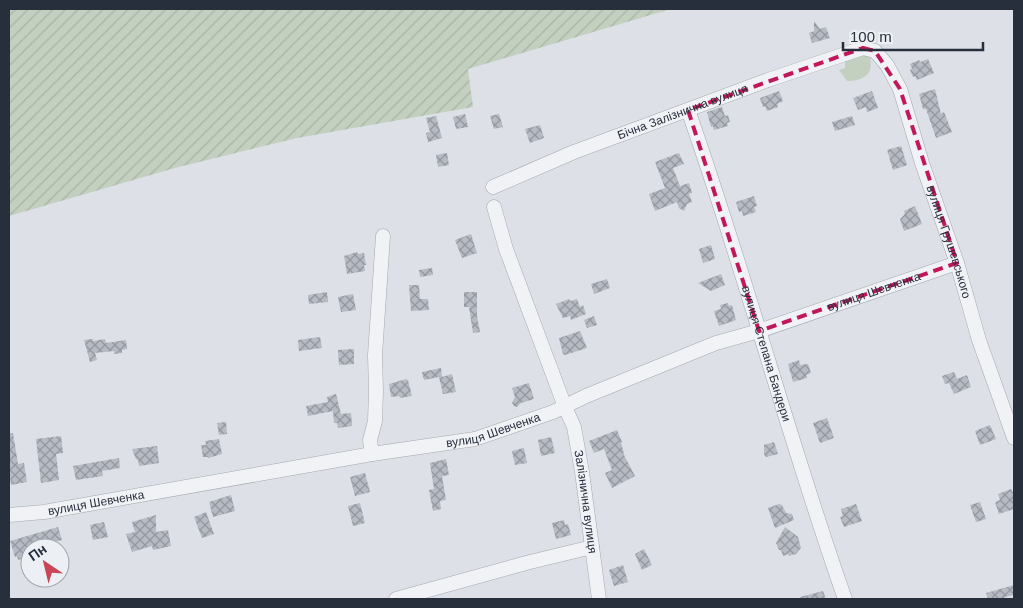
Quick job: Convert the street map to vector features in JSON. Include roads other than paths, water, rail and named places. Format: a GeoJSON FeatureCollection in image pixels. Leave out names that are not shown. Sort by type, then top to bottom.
{"type":"FeatureCollection","features":[{"type":"Feature","properties":{"kind":"street","name":"Бічна Залізнична вулиця"},"geometry":{"type":"LineString","coordinates":[[493,187],[574,152],[862,48],[875,51]]}},
{"type":"Feature","properties":{"kind":"street","name":"вулиця Грушевського"},"geometry":{"type":"LineString","coordinates":[[875,51],[900,88],[922,163],[957,263],[979,340],[1014,438]]}},
{"type":"Feature","properties":{"kind":"street","name":"вулиця Степана Бандери"},"geometry":{"type":"LineString","coordinates":[[688,110],[742,273],[812,500],[845,599]]}},
{"type":"Feature","properties":{"kind":"street","name":"Залізнична вулиця"},"geometry":{"type":"LineString","coordinates":[[494,207],[506,249],[574,427],[599,599]]}},
{"type":"Feature","properties":{"kind":"street"},"geometry":{"type":"LineString","coordinates":[[372,454],[370,440],[375,421],[375,355],[383,236]]}},
{"type":"Feature","properties":{"kind":"street","name":"вулиця Шевченка"},"geometry":{"type":"LineString","coordinates":[[9,516],[44,512],[372,454],[474,439],[565,407],[586,396],[716,343],[759,331],[957,263]]}},
{"type":"Feature","properties":{"kind":"street"},"geometry":{"type":"LineString","coordinates":[[396,599],[592,547]]}}]}
